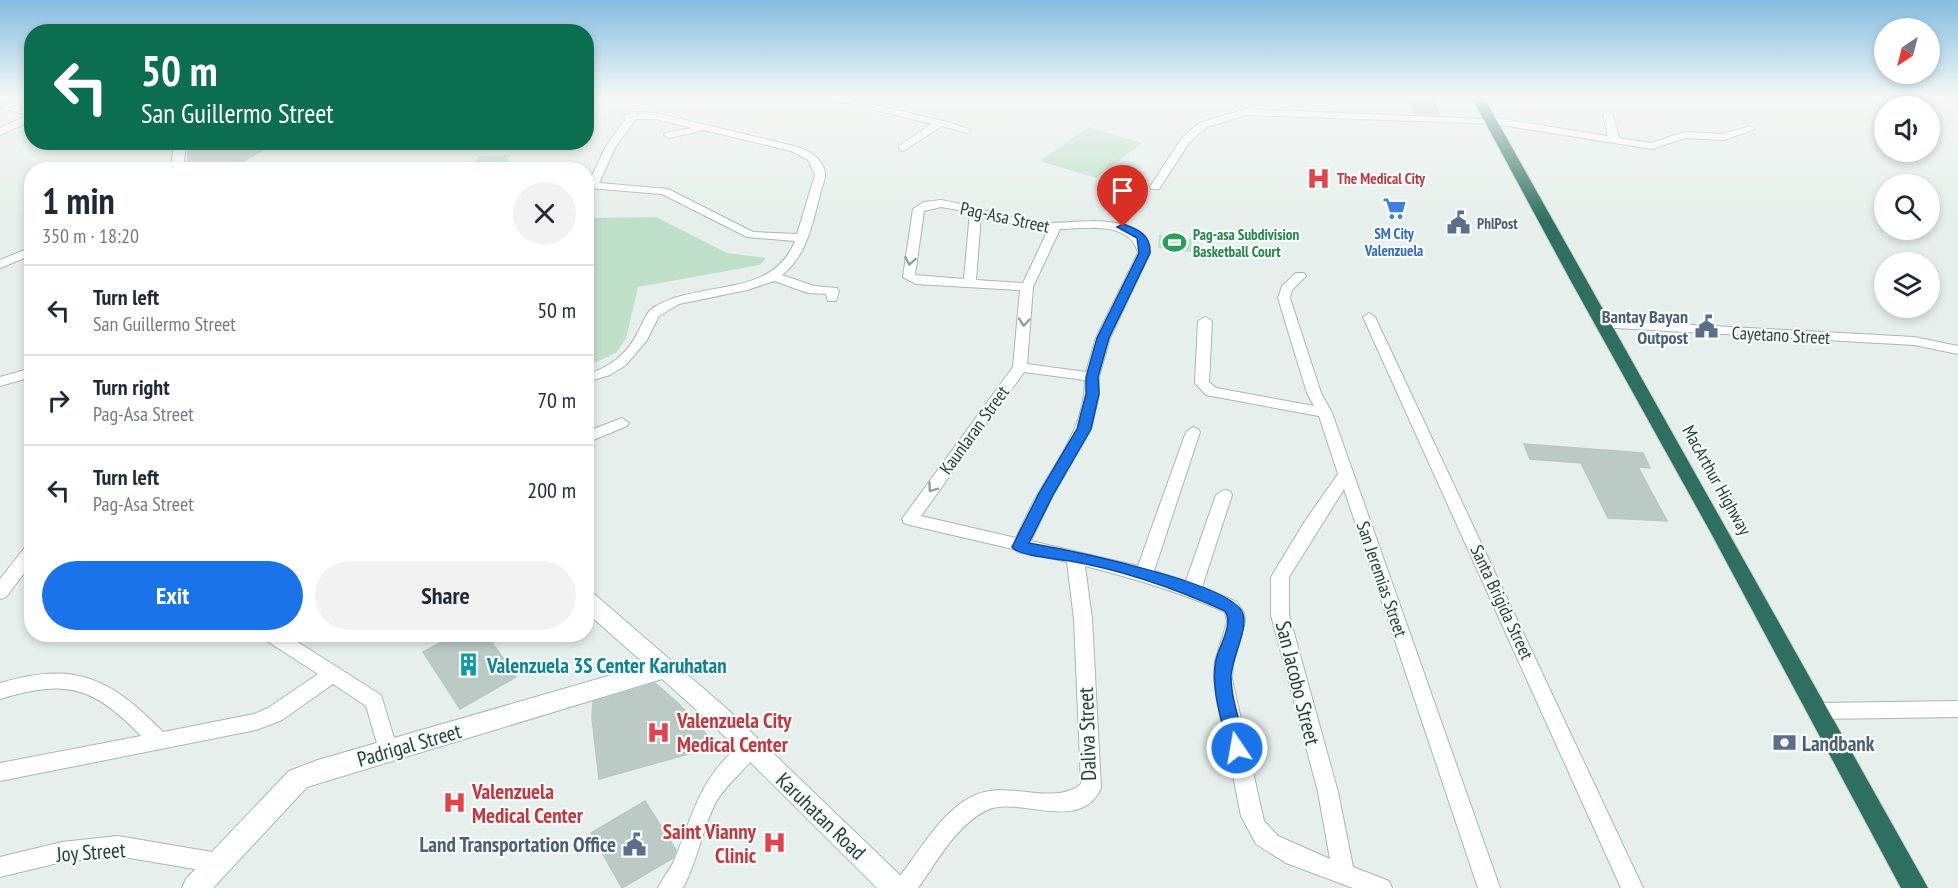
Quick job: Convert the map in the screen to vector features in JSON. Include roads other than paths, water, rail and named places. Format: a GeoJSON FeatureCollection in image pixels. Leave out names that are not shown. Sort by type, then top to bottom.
{"type":"FeatureCollection","features":[{"type":"Feature","properties":{"kind":"highway","name":"MacArthur Highway"},"geometry":{"type":"LineString","coordinates":[[1500,137],[1721,533],[1915,888]]}},
{"type":"Feature","properties":{"kind":"main road","name":"Karuhatan Road"},"geometry":{"type":"LineString","coordinates":[[594,605],[751,747],[895,888]]}},
{"type":"Feature","properties":{"kind":"main road","name":"Padrigal Street"},"geometry":{"type":"LineString","coordinates":[[195,888],[298,779],[664,669]]}},
{"type":"Feature","properties":{"kind":"street"},"geometry":{"type":"LineString","coordinates":[[594,182],[616,137]]}},
{"type":"Feature","properties":{"kind":"street"},"geometry":{"type":"LineString","coordinates":[[594,377],[609,371],[634,350],[656,310],[672,302],[747,285],[773,276],[789,264],[801,238],[820,175],[818,164],[812,156],[794,149],[747,137]]}},
{"type":"Feature","properties":{"kind":"street"},"geometry":{"type":"LineString","coordinates":[[903,148],[919,137]]}},
{"type":"Feature","properties":{"kind":"street"},"geometry":{"type":"LineString","coordinates":[[1155,187],[1189,137]]}},
{"type":"Feature","properties":{"kind":"street"},"geometry":{"type":"LineString","coordinates":[[1610,137],[1658,146],[1676,137]]}},
{"type":"Feature","properties":{"kind":"street"},"geometry":{"type":"LineString","coordinates":[[594,186],[664,191],[751,235],[801,238]]}},
{"type":"Feature","properties":{"kind":"street","name":"Pag-Asa Street"},"geometry":{"type":"LineString","coordinates":[[970,282],[916,280],[909,277],[918,215],[923,205],[976,210],[1011,221],[1055,228],[1123,227],[1141,236],[1145,244],[1144,253],[1103,338],[1092,377],[1092,394],[1084,429],[1045,495],[1020,547]]}},
{"type":"Feature","properties":{"kind":"street"},"geometry":{"type":"LineString","coordinates":[[976,210],[970,282],[1027,287]]}},
{"type":"Feature","properties":{"kind":"street","name":"Kaunlaran Street"},"geometry":{"type":"LineString","coordinates":[[1055,228],[1027,287],[1020,367],[910,519],[1020,547],[1075,556],[1144,574],[1192,590],[1230,607],[1235,613],[1236,622],[1224,661],[1223,680],[1251,816],[1257,831],[1270,843],[1286,851],[1343,873]]}},
{"type":"Feature","properties":{"kind":"street"},"geometry":{"type":"LineString","coordinates":[[0,264],[24,254]]}},
{"type":"Feature","properties":{"kind":"street"},"geometry":{"type":"LineString","coordinates":[[773,276],[812,290],[833,291],[832,298]]}},
{"type":"Feature","properties":{"kind":"street","name":"San Jeremias Street"},"geometry":{"type":"LineString","coordinates":[[1300,276],[1286,289],[1284,298],[1314,393],[1325,413],[1490,888]]}},
{"type":"Feature","properties":{"kind":"street","name":"Santa Brigida Street"},"geometry":{"type":"LineString","coordinates":[[1369,317],[1632,888]]}},
{"type":"Feature","properties":{"kind":"street"},"geometry":{"type":"LineString","coordinates":[[1205,321],[1202,383],[1211,392],[1325,413]]}},
{"type":"Feature","properties":{"kind":"street","name":"Cayetano Street"},"geometry":{"type":"LineString","coordinates":[[1603,324],[1914,341],[1958,350]]}},
{"type":"Feature","properties":{"kind":"street"},"geometry":{"type":"LineString","coordinates":[[1020,367],[1092,377]]}},
{"type":"Feature","properties":{"kind":"street"},"geometry":{"type":"LineString","coordinates":[[0,382],[24,374]]}},
{"type":"Feature","properties":{"kind":"street"},"geometry":{"type":"LineString","coordinates":[[594,435],[622,423]]}},
{"type":"Feature","properties":{"kind":"street"},"geometry":{"type":"LineString","coordinates":[[1144,574],[1193,432]]}},
{"type":"Feature","properties":{"kind":"street","name":"San Jacobo Street"},"geometry":{"type":"LineString","coordinates":[[1343,873],[1328,792],[1280,615],[1280,577],[1311,525],[1346,474]]}},
{"type":"Feature","properties":{"kind":"street"},"geometry":{"type":"LineString","coordinates":[[1192,590],[1224,495]]}},
{"type":"Feature","properties":{"kind":"street","name":"Daliva Street"},"geometry":{"type":"LineString","coordinates":[[904,888],[965,813],[976,805],[997,799],[1065,802],[1078,800],[1091,788],[1083,619],[1075,556]]}},
{"type":"Feature","properties":{"kind":"street"},"geometry":{"type":"LineString","coordinates":[[0,592],[24,560]]}},
{"type":"Feature","properties":{"kind":"street"},"geometry":{"type":"LineString","coordinates":[[283,642],[374,700],[388,751]]}},
{"type":"Feature","properties":{"kind":"street"},"geometry":{"type":"LineString","coordinates":[[0,772],[256,722],[275,714],[333,674]]}},
{"type":"Feature","properties":{"kind":"street"},"geometry":{"type":"LineString","coordinates":[[0,691],[43,680],[60,679],[92,686],[129,708],[158,740]]}},
{"type":"Feature","properties":{"kind":"street"},"geometry":{"type":"LineString","coordinates":[[1818,711],[1958,709]]}},
{"type":"Feature","properties":{"kind":"street"},"geometry":{"type":"LineString","coordinates":[[669,888],[682,872],[705,803],[730,766],[751,747]]}},
{"type":"Feature","properties":{"kind":"street","name":"Joy Street"},"geometry":{"type":"LineString","coordinates":[[0,867],[62,852],[118,846],[218,863]]}},
{"type":"Feature","properties":{"kind":"street"},"geometry":{"type":"LineString","coordinates":[[1343,873],[1381,888]]}},
{"type":"Feature","properties":{"kind":"place","name":"The Medical City"},"geometry":{"type":"Point","coordinates":[1319,178]}},
{"type":"Feature","properties":{"kind":"place","name":"SM City Valenzuela"},"geometry":{"type":"Point","coordinates":[1394,209]}},
{"type":"Feature","properties":{"kind":"place","name":"PhlPost"},"geometry":{"type":"Point","coordinates":[1459,223]}},
{"type":"Feature","properties":{"kind":"place","name":"Pag-asa Subdivision Basketball Court"},"geometry":{"type":"Point","coordinates":[1175,243]}},
{"type":"Feature","properties":{"kind":"place","name":"Bantay Bayan Outpost"},"geometry":{"type":"Point","coordinates":[1706,326]}},
{"type":"Feature","properties":{"kind":"place","name":"Valenzuela 3S Center Karuhatan"},"geometry":{"type":"Point","coordinates":[469,665]}},
{"type":"Feature","properties":{"kind":"place","name":"Valenzuela City Medical Center"},"geometry":{"type":"Point","coordinates":[659,732]}},
{"type":"Feature","properties":{"kind":"place","name":"Landbank"},"geometry":{"type":"Point","coordinates":[1784,743]}},
{"type":"Feature","properties":{"kind":"place","name":"Valenzuela Medical Center"},"geometry":{"type":"Point","coordinates":[454,803]}},
{"type":"Feature","properties":{"kind":"place","name":"Saint Vianny Clinic"},"geometry":{"type":"Point","coordinates":[774,843]}},
{"type":"Feature","properties":{"kind":"place","name":"Land Transportation Office"},"geometry":{"type":"Point","coordinates":[634,844]}}]}
